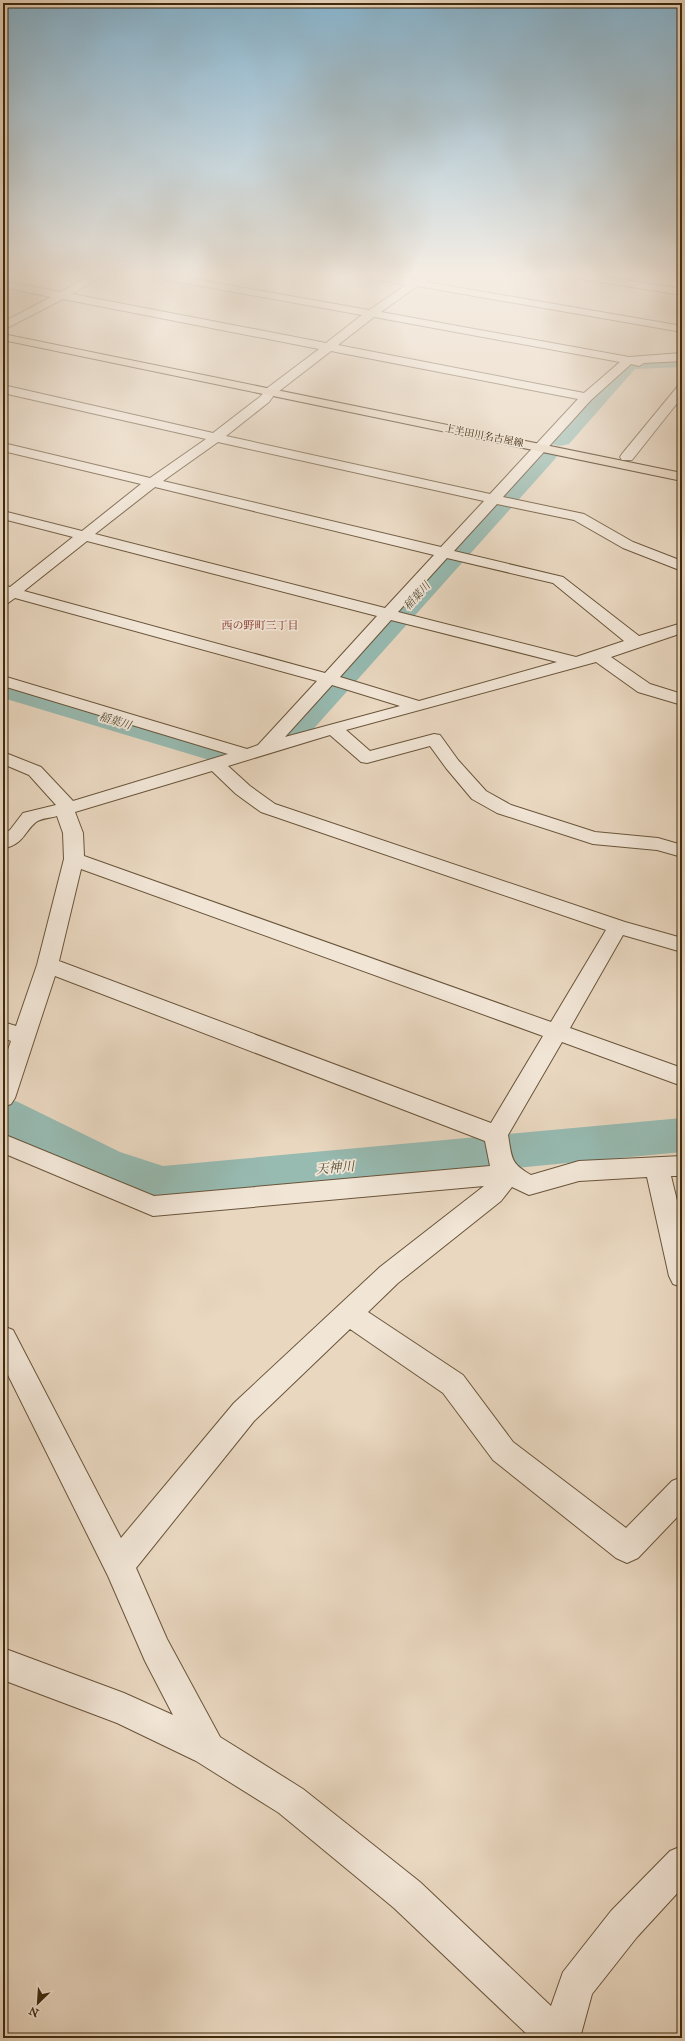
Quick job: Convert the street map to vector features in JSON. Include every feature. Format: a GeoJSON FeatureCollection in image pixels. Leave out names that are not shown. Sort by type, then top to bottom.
{"type":"FeatureCollection","features":[{"type":"Feature","properties":{"kind":"main road","name":"上半田川名古屋線"},"geometry":{"type":"LineString","coordinates":[[181,371],[274,389]]}},
{"type":"Feature","properties":{"kind":"main road","name":"上半田川名古屋線"},"geometry":{"type":"LineString","coordinates":[[191,371],[542,444],[682,476]]}},
{"type":"Feature","properties":{"kind":"main road","name":"上半田川名古屋線"},"geometry":{"type":"LineString","coordinates":[[542,444],[627,457],[682,468]]}},
{"type":"Feature","properties":{"kind":"street"},"geometry":{"type":"LineString","coordinates":[[6,594],[153,482],[217,437],[265,399],[274,389],[298,371]]}},
{"type":"Feature","properties":{"kind":"street"},"geometry":{"type":"LineString","coordinates":[[451,371],[587,397]]}},
{"type":"Feature","properties":{"kind":"street"},"geometry":{"type":"LineString","coordinates":[[264,748],[336,681],[389,613],[496,498],[542,444],[587,397],[618,371]]}},
{"type":"Feature","properties":{"kind":"street"},"geometry":{"type":"LineString","coordinates":[[3,389],[335,465],[496,498],[579,517],[628,546],[682,566]]}},
{"type":"Feature","properties":{"kind":"street"},"geometry":{"type":"LineString","coordinates":[[627,457],[682,389]]}},
{"type":"Feature","properties":{"kind":"street"},"geometry":{"type":"LineString","coordinates":[[3,448],[153,482],[558,580],[636,642]]}},
{"type":"Feature","properties":{"kind":"street"},"geometry":{"type":"LineString","coordinates":[[3,515],[577,662]]}},
{"type":"Feature","properties":{"kind":"street"},"geometry":{"type":"LineString","coordinates":[[6,594],[336,681],[419,706]]}},
{"type":"Feature","properties":{"kind":"street"},"geometry":{"type":"LineString","coordinates":[[3,842],[17,834],[30,817],[67,809],[333,728],[419,706],[599,656],[636,642],[682,628]]}},
{"type":"Feature","properties":{"kind":"street"},"geometry":{"type":"LineString","coordinates":[[599,656],[644,688],[682,700]]}},
{"type":"Feature","properties":{"kind":"street"},"geometry":{"type":"LineString","coordinates":[[3,681],[246,754]]}},
{"type":"Feature","properties":{"kind":"street"},"geometry":{"type":"LineString","coordinates":[[333,728],[366,758],[434,739],[452,764],[479,795],[504,809],[593,838],[658,844],[682,851]]}},
{"type":"Feature","properties":{"kind":"street"},"geometry":{"type":"LineString","coordinates":[[3,757],[35,771],[67,809],[73,833],[74,859],[48,964],[3,1098]]}},
{"type":"Feature","properties":{"kind":"street"},"geometry":{"type":"LineString","coordinates":[[215,764],[243,790],[268,808],[618,927],[682,945]]}},
{"type":"Feature","properties":{"kind":"street"},"geometry":{"type":"LineString","coordinates":[[74,859],[682,1077]]}},
{"type":"Feature","properties":{"kind":"street"},"geometry":{"type":"LineString","coordinates":[[119,1565],[244,1412],[389,1275],[492,1194],[505,1169],[496,1136],[618,927]]}},
{"type":"Feature","properties":{"kind":"street"},"geometry":{"type":"LineString","coordinates":[[48,964],[496,1136]]}},
{"type":"Feature","properties":{"kind":"street"},"geometry":{"type":"LineString","coordinates":[[3,1030],[23,1038]]}},
{"type":"Feature","properties":{"kind":"street"},"geometry":{"type":"LineString","coordinates":[[3,1143],[153,1206],[505,1169],[530,1185],[579,1170],[682,1166]]}},
{"type":"Feature","properties":{"kind":"street"},"geometry":{"type":"LineString","coordinates":[[657,1167],[682,1276]]}},
{"type":"Feature","properties":{"kind":"street"},"geometry":{"type":"LineString","coordinates":[[348,1313],[453,1384],[503,1451],[627,1548],[682,1491]]}},
{"type":"Feature","properties":{"kind":"street"},"geometry":{"type":"LineString","coordinates":[[3,1338],[119,1565],[156,1650],[208,1749]]}},
{"type":"Feature","properties":{"kind":"street"},"geometry":{"type":"LineString","coordinates":[[3,1664],[124,1709],[208,1749],[291,1801],[407,1895],[560,2038],[576,1985],[624,1924],[682,1863]]}},
{"type":"Feature","properties":{"kind":"waterway","name":"稲葉川"},"geometry":{"type":"LineString","coordinates":[[560,439],[622,371]]}},
{"type":"Feature","properties":{"kind":"waterway","name":"稲葉川"},"geometry":{"type":"LineString","coordinates":[[287,738],[546,454]]}},
{"type":"Feature","properties":{"kind":"waterway","name":"稲葉川"},"geometry":{"type":"LineString","coordinates":[[3,688],[226,755]]}},
{"type":"Feature","properties":{"kind":"waterway","name":"天神川"},"geometry":{"type":"LineString","coordinates":[[3,1114],[105,1165],[163,1184],[682,1135]]}},
{"type":"Feature","properties":{"kind":"district","name":"西の野町三丁目"},"geometry":{"type":"Point","coordinates":[260,625]}}]}
